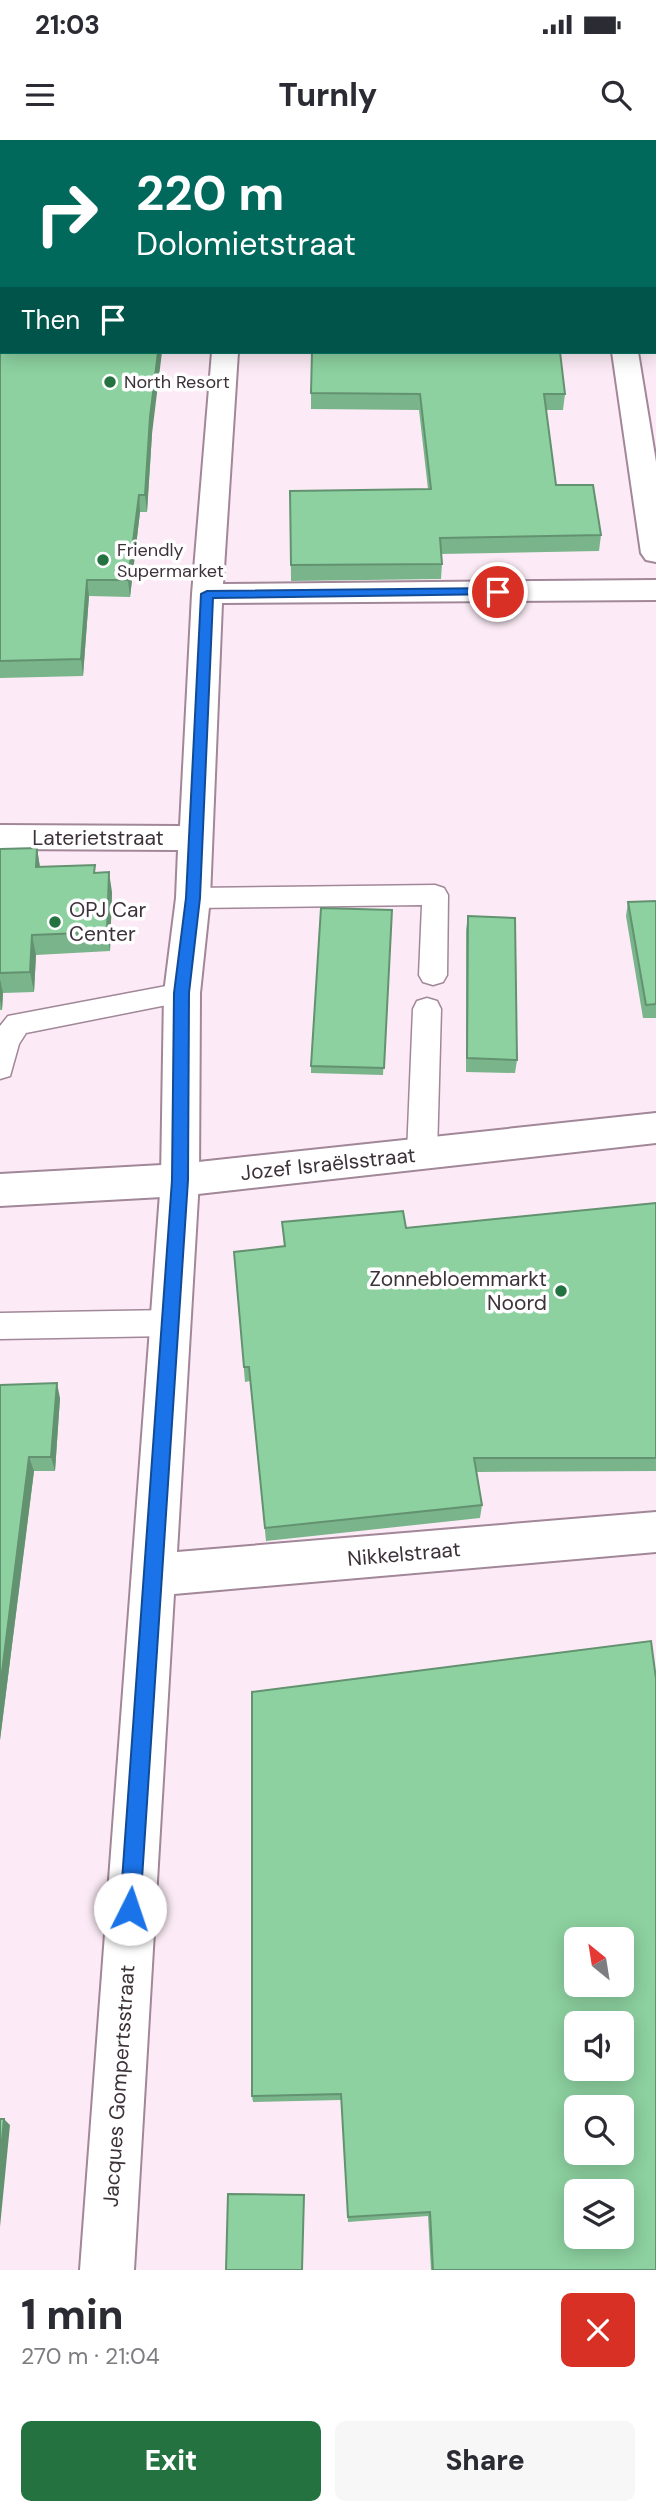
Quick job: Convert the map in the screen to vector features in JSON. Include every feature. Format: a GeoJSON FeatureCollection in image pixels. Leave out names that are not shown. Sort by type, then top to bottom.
{"type":"FeatureCollection","features":[{"type":"Feature","properties":{"kind":"street","name":"Jacques Gompertsstraat"},"geometry":{"type":"LineString","coordinates":[[107,2270],[180,1180],[182,993],[193,898],[207,594],[225,354]]}},
{"type":"Feature","properties":{"kind":"street"},"geometry":{"type":"LineString","coordinates":[[625,354],[656,553]]}},
{"type":"Feature","properties":{"kind":"street"},"geometry":{"type":"LineString","coordinates":[[207,594],[656,590]]}},
{"type":"Feature","properties":{"kind":"street","name":"Laterietstraat"},"geometry":{"type":"LineString","coordinates":[[0,838],[196,838]]}},
{"type":"Feature","properties":{"kind":"street","name":"Jozef Israëlsstraat"},"geometry":{"type":"LineString","coordinates":[[0,1191],[180,1180],[656,1128]]}},
{"type":"Feature","properties":{"kind":"street","name":"Nikkelstraat"},"geometry":{"type":"LineString","coordinates":[[152,1575],[656,1532]]}},
{"type":"Feature","properties":{"kind":"lane"},"geometry":{"type":"LineString","coordinates":[[193,898],[435,895],[433,975]]}},
{"type":"Feature","properties":{"kind":"lane"},"geometry":{"type":"LineString","coordinates":[[0,1068],[9,1032],[18,1024],[182,993]]}},
{"type":"Feature","properties":{"kind":"lane"},"geometry":{"type":"LineString","coordinates":[[422,1154],[426,1009]]}},
{"type":"Feature","properties":{"kind":"lane"},"geometry":{"type":"LineString","coordinates":[[0,1326],[169,1323]]}},
{"type":"Feature","properties":{"kind":"building"},"geometry":{"type":"Polygon","coordinates":[[[0,354],[158,354],[145,495],[139,495],[128,580],[87,580],[81,659],[0,661],[0,354]]]}},
{"type":"Feature","properties":{"kind":"building"},"geometry":{"type":"Polygon","coordinates":[[[312,354],[560,354],[565,394],[544,394],[556,485],[593,485],[601,535],[440,538],[442,564],[291,565],[290,491],[431,489],[420,394],[311,393],[312,354]]]}},
{"type":"Feature","properties":{"kind":"building","name":"OPJ Car Center"},"geometry":{"type":"Polygon","coordinates":[[[37,848],[36,867],[95,865],[94,873],[109,872],[107,932],[32,935],[30,972],[0,973],[0,849],[37,848]]]}},
{"type":"Feature","properties":{"kind":"building"},"geometry":{"type":"Polygon","coordinates":[[[656,901],[656,1004],[646,1005],[628,902],[656,901]]]}},
{"type":"Feature","properties":{"kind":"building"},"geometry":{"type":"Polygon","coordinates":[[[321,908],[392,910],[384,1068],[311,1066],[321,908]]]}},
{"type":"Feature","properties":{"kind":"building"},"geometry":{"type":"Polygon","coordinates":[[[468,916],[515,918],[517,1060],[467,1058],[468,916]]]}},
{"type":"Feature","properties":{"kind":"building"},"geometry":{"type":"Polygon","coordinates":[[[656,1203],[656,1458],[474,1458],[482,1505],[265,1528],[249,1367],[244,1367],[234,1252],[285,1246],[282,1222],[403,1211],[406,1228],[656,1203]]]}},
{"type":"Feature","properties":{"kind":"building"},"geometry":{"type":"Polygon","coordinates":[[[57,1383],[51,1457],[29,1457],[0,1688],[0,1385],[57,1383]]]}},
{"type":"Feature","properties":{"kind":"building"},"geometry":{"type":"Polygon","coordinates":[[[651,1641],[656,1679],[656,2270],[433,2270],[430,2212],[348,2217],[341,2094],[252,2096],[252,1692],[651,1641]]]}},
{"type":"Feature","properties":{"kind":"building"},"geometry":{"type":"Polygon","coordinates":[[[0,2119],[4,2119],[0,2161],[0,2119]]]}},
{"type":"Feature","properties":{"kind":"building"},"geometry":{"type":"Polygon","coordinates":[[[228,2194],[304,2195],[302,2270],[226,2270],[228,2194]]]}},
{"type":"Feature","properties":{"kind":"place","name":"North Resort"},"geometry":{"type":"Point","coordinates":[110,382]}},
{"type":"Feature","properties":{"kind":"place","name":"Friendly Supermarket"},"geometry":{"type":"Point","coordinates":[103,560]}},
{"type":"Feature","properties":{"kind":"place","name":"OPJ Car Center"},"geometry":{"type":"Point","coordinates":[55,922]}},
{"type":"Feature","properties":{"kind":"place","name":"Zonnebloemmarkt Noord"},"geometry":{"type":"Point","coordinates":[561,1291]}},
{"type":"Feature","properties":{"kind":"route"},"geometry":{"type":"LineString","coordinates":[[130,1909],[180,1180],[182,993],[193,898],[207,594],[498,592]]}}]}
